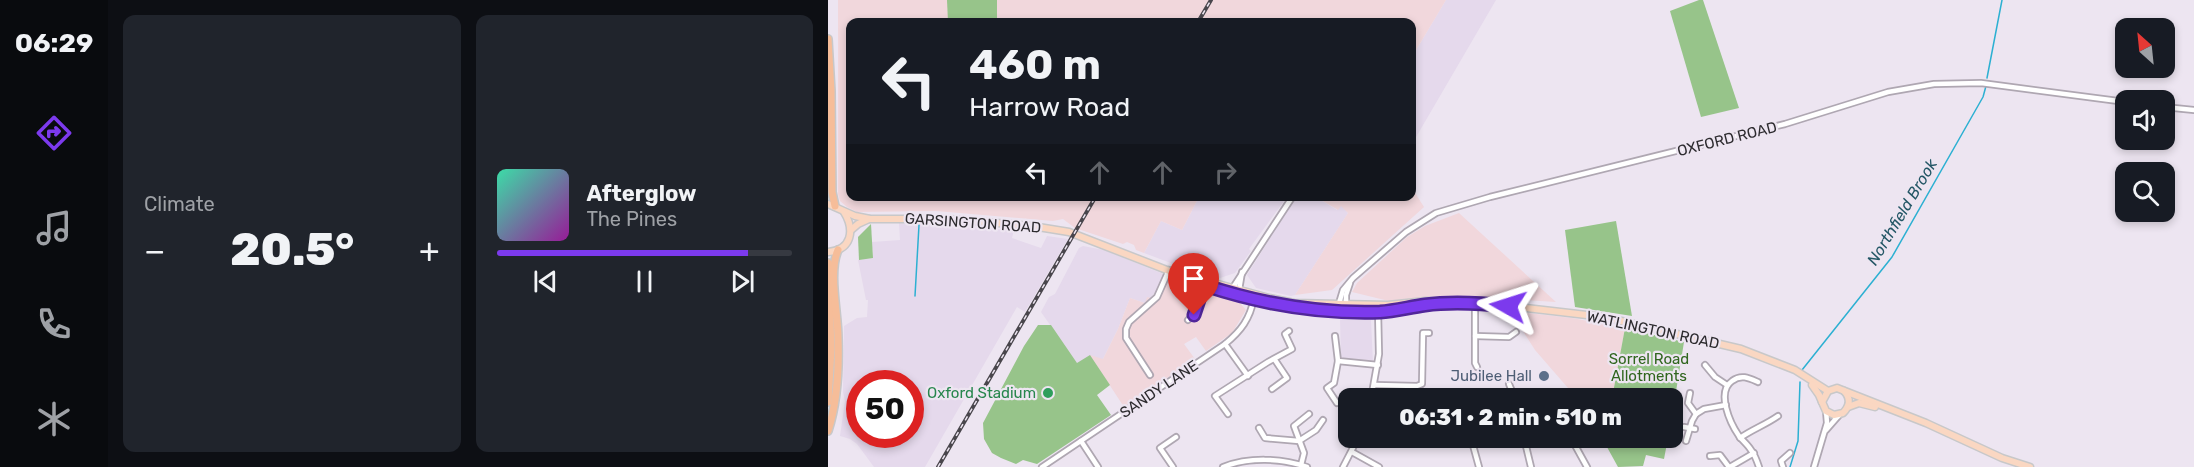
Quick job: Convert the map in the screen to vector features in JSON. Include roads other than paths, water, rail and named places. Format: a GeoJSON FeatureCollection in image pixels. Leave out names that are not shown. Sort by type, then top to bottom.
{"type":"FeatureCollection","features":[{"type":"Feature","properties":{"kind":"highway"},"geometry":{"type":"LineString","coordinates":[[828,39],[832,205]]}},
{"type":"Feature","properties":{"kind":"highway"},"geometry":{"type":"LineString","coordinates":[[828,431],[837,367],[838,338],[834,267],[838,250]]}},
{"type":"Feature","properties":{"kind":"highway"},"geometry":{"type":"LineString","coordinates":[[828,264],[831,349],[828,402]]}},
{"type":"Feature","properties":{"kind":"main road"},"geometry":{"type":"LineString","coordinates":[[832,205],[844,212],[870,219]]}},
{"type":"Feature","properties":{"kind":"main road"},"geometry":{"type":"LineString","coordinates":[[844,212],[851,230]]}},
{"type":"Feature","properties":{"kind":"main road","name":"GARSINGTON ROAD"},"geometry":{"type":"LineString","coordinates":[[870,219],[918,217],[1032,226],[1076,233]]}},
{"type":"Feature","properties":{"kind":"main road"},"geometry":{"type":"LineString","coordinates":[[828,252],[838,250],[847,242],[851,230],[870,219]]}},
{"type":"Feature","properties":{"kind":"main road","name":"WATLINGTON ROAD"},"geometry":{"type":"LineString","coordinates":[[1076,233],[1204,283],[1254,297]]}},
{"type":"Feature","properties":{"kind":"main road","name":"WATLINGTON ROAD"},"geometry":{"type":"LineString","coordinates":[[1232,291],[1239,290],[1275,305],[1378,308],[1475,302],[1586,315],[1741,349],[1804,376],[1828,391]]}},
{"type":"Feature","properties":{"kind":"main road"},"geometry":{"type":"LineString","coordinates":[[1804,376],[1815,389],[1826,411],[1834,415],[1859,403],[1899,413]]}},
{"type":"Feature","properties":{"kind":"main road"},"geometry":{"type":"LineString","coordinates":[[1822,402],[1828,391],[1837,388],[1940,429],[2002,458],[2030,467]]}},
{"type":"Feature","properties":{"kind":"main road"},"geometry":{"type":"LineString","coordinates":[[1843,390],[1849,399],[1848,407]]}},
{"type":"Feature","properties":{"kind":"street","name":"OXFORD ROAD"},"geometry":{"type":"LineString","coordinates":[[1337,307],[1346,285],[1406,232],[1436,213],[1473,202],[1785,124],[1888,92],[1934,84],[1981,83],[2115,101]]}},
{"type":"Feature","properties":{"kind":"street"},"geometry":{"type":"LineString","coordinates":[[2175,108],[2194,110]]}},
{"type":"Feature","properties":{"kind":"street"},"geometry":{"type":"LineString","coordinates":[[1232,291],[1242,272],[1290,201]]}},
{"type":"Feature","properties":{"kind":"street"},"geometry":{"type":"LineString","coordinates":[[1150,375],[1126,338],[1126,329],[1129,322],[1157,297],[1172,271]]}},
{"type":"Feature","properties":{"kind":"street"},"geometry":{"type":"LineString","coordinates":[[1239,290],[1242,272]]}},
{"type":"Feature","properties":{"kind":"street"},"geometry":{"type":"LineString","coordinates":[[1346,307],[1346,295],[1353,278]]}},
{"type":"Feature","properties":{"kind":"street"},"geometry":{"type":"LineString","coordinates":[[1188,320],[1194,315],[1204,283]]}},
{"type":"Feature","properties":{"kind":"street","name":"SANDY LANE"},"geometry":{"type":"LineString","coordinates":[[1042,467],[1225,344],[1248,319],[1254,297]]}},
{"type":"Feature","properties":{"kind":"street"},"geometry":{"type":"LineString","coordinates":[[1475,302],[1475,363],[1477,367]]}},
{"type":"Feature","properties":{"kind":"street"},"geometry":{"type":"LineString","coordinates":[[1374,388],[1378,365],[1378,308]]}},
{"type":"Feature","properties":{"kind":"street"},"geometry":{"type":"LineString","coordinates":[[1475,336],[1509,337],[1516,332]]}},
{"type":"Feature","properties":{"kind":"street"},"geometry":{"type":"LineString","coordinates":[[1375,385],[1423,386],[1423,333],[1429,333]]}},
{"type":"Feature","properties":{"kind":"street"},"geometry":{"type":"LineString","coordinates":[[1228,414],[1215,396],[1293,348],[1285,334]]}},
{"type":"Feature","properties":{"kind":"street"},"geometry":{"type":"LineString","coordinates":[[1335,336],[1338,361],[1334,383],[1327,388],[1337,403]]}},
{"type":"Feature","properties":{"kind":"street"},"geometry":{"type":"LineString","coordinates":[[1225,344],[1248,376]]}},
{"type":"Feature","properties":{"kind":"street"},"geometry":{"type":"LineString","coordinates":[[1272,389],[1287,378],[1275,360]]}},
{"type":"Feature","properties":{"kind":"street"},"geometry":{"type":"LineString","coordinates":[[1338,361],[1378,365]]}},
{"type":"Feature","properties":{"kind":"street"},"geometry":{"type":"LineString","coordinates":[[1705,365],[1715,377],[1727,385]]}},
{"type":"Feature","properties":{"kind":"street"},"geometry":{"type":"LineString","coordinates":[[1727,385],[1744,376],[1758,382]]}},
{"type":"Feature","properties":{"kind":"street"},"geometry":{"type":"LineString","coordinates":[[1509,384],[1511,388]]}},
{"type":"Feature","properties":{"kind":"street"},"geometry":{"type":"LineString","coordinates":[[1727,385],[1726,405],[1730,422],[1740,438],[1754,453],[1759,467]]}},
{"type":"Feature","properties":{"kind":"street"},"geometry":{"type":"LineString","coordinates":[[1690,393],[1688,403],[1696,414]]}},
{"type":"Feature","properties":{"kind":"street"},"geometry":{"type":"LineString","coordinates":[[1686,441],[1696,414],[1704,409],[1726,405]]}},
{"type":"Feature","properties":{"kind":"street"},"geometry":{"type":"LineString","coordinates":[[1814,467],[1827,423],[1826,411]]}},
{"type":"Feature","properties":{"kind":"street"},"geometry":{"type":"LineString","coordinates":[[1223,467],[1278,460],[1304,466],[1304,453],[1294,426],[1310,414]]}},
{"type":"Feature","properties":{"kind":"street"},"geometry":{"type":"LineString","coordinates":[[1825,431],[1840,414]]}},
{"type":"Feature","properties":{"kind":"street"},"geometry":{"type":"LineString","coordinates":[[1740,438],[1755,427],[1766,425],[1778,416]]}},
{"type":"Feature","properties":{"kind":"street"},"geometry":{"type":"LineString","coordinates":[[1259,428],[1265,438],[1299,441],[1316,430],[1323,420]]}},
{"type":"Feature","properties":{"kind":"street"},"geometry":{"type":"LineString","coordinates":[[1173,467],[1160,448],[1176,437]]}},
{"type":"Feature","properties":{"kind":"street"},"geometry":{"type":"LineString","coordinates":[[1081,441],[1098,467]]}},
{"type":"Feature","properties":{"kind":"street"},"geometry":{"type":"LineString","coordinates":[[1343,467],[1354,448]]}},
{"type":"Feature","properties":{"kind":"street"},"geometry":{"type":"LineString","coordinates":[[1474,448],[1479,467]]}},
{"type":"Feature","properties":{"kind":"street"},"geometry":{"type":"LineString","coordinates":[[1526,448],[1531,467]]}},
{"type":"Feature","properties":{"kind":"street"},"geometry":{"type":"LineString","coordinates":[[1576,448],[1587,466],[1578,467]]}},
{"type":"Feature","properties":{"kind":"street"},"geometry":{"type":"LineString","coordinates":[[1352,452],[1379,467]]}},
{"type":"Feature","properties":{"kind":"street"},"geometry":{"type":"LineString","coordinates":[[1710,456],[1720,455],[1730,467],[1754,453]]}},
{"type":"Feature","properties":{"kind":"street"},"geometry":{"type":"LineString","coordinates":[[1783,467],[1781,460],[1790,453]]}},
{"type":"Feature","properties":{"kind":"waterway","name":"Northfield Brook"},"geometry":{"type":"LineString","coordinates":[[1987,78],[2002,0]]}},
{"type":"Feature","properties":{"kind":"waterway","name":"Northfield Brook"},"geometry":{"type":"LineString","coordinates":[[1802,370],[1892,257],[1983,97],[1986,86]]}},
{"type":"Feature","properties":{"kind":"waterway"},"geometry":{"type":"LineString","coordinates":[[915,296],[919,225]]}},
{"type":"Feature","properties":{"kind":"waterway","name":"Northfield Brook"},"geometry":{"type":"LineString","coordinates":[[1790,467],[1798,441],[1800,382]]}},
{"type":"Feature","properties":{"kind":"railway"},"geometry":{"type":"LineString","coordinates":[[1200,18],[1211,0]]}},
{"type":"Feature","properties":{"kind":"railway"},"geometry":{"type":"LineString","coordinates":[[938,467],[1093,201]]}},
{"type":"Feature","properties":{"kind":"place","name":"Jubilee Hall"},"geometry":{"type":"Point","coordinates":[1544,376]}},
{"type":"Feature","properties":{"kind":"place","name":"Oxford Stadium"},"geometry":{"type":"Point","coordinates":[1048,393]}},
{"type":"Feature","properties":{"kind":"park label","name":"Sorrel Road Allotments"},"geometry":{"type":"Point","coordinates":[1649,368]}}]}
